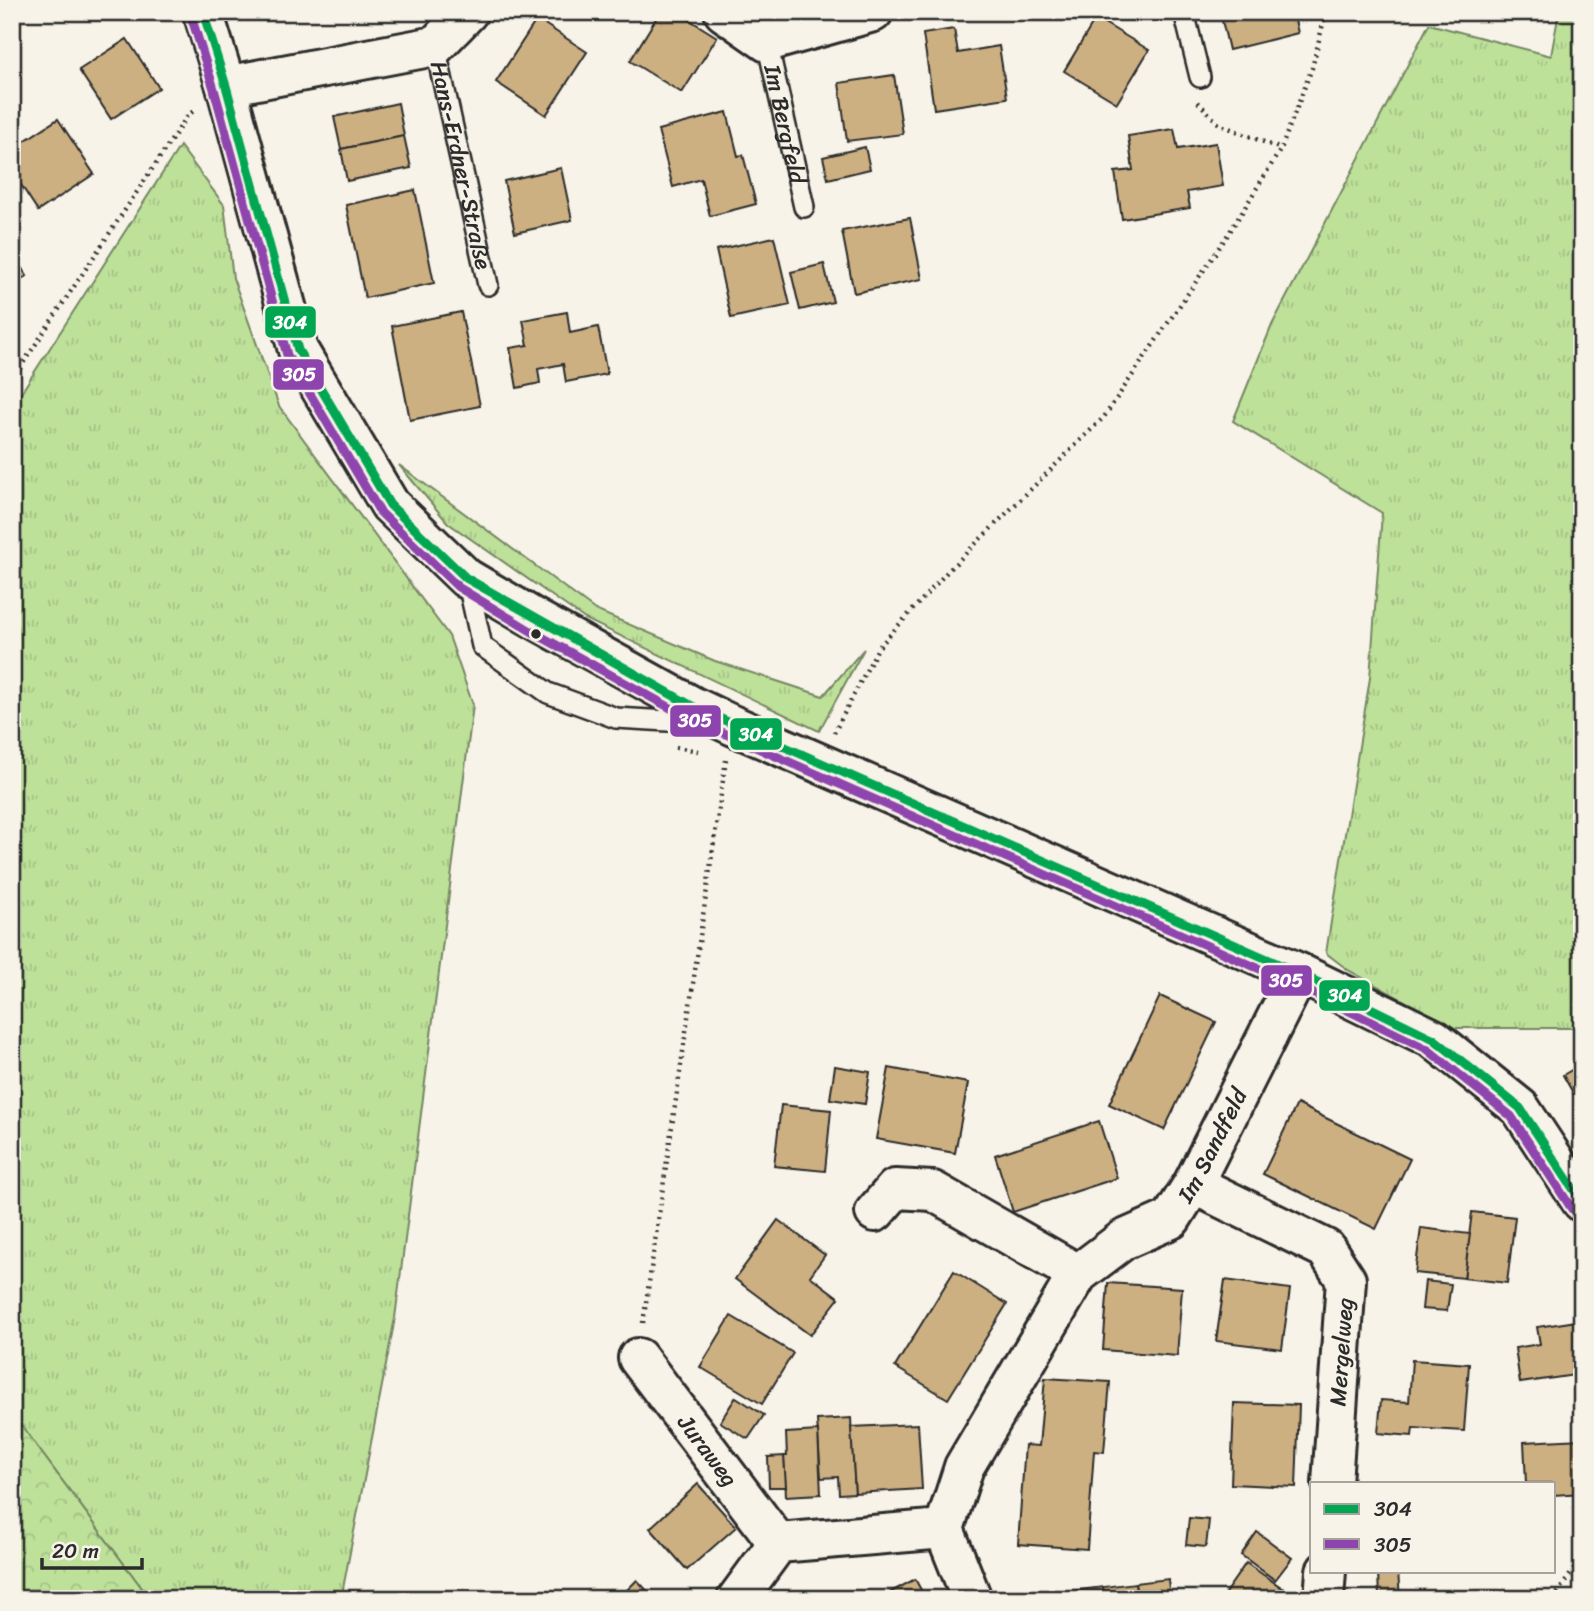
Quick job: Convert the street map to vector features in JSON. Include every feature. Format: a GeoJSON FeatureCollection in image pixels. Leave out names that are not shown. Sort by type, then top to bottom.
{"type":"FeatureCollection","features":[{"type":"Feature","properties":{"kind":"street"},"geometry":{"type":"LineString","coordinates":[[203,12],[226,86],[298,350],[390,505],[466,578],[692,706],[1299,973],[1434,1039],[1520,1108],[1582,1202]]}},
{"type":"Feature","properties":{"kind":"street","name":"Hans-Erdner-Straße"},"geometry":{"type":"LineString","coordinates":[[226,86],[435,46],[468,12]]}},
{"type":"Feature","properties":{"kind":"street","name":"Im Bergfeld"},"geometry":{"type":"LineString","coordinates":[[724,12],[767,42],[873,12]]}},
{"type":"Feature","properties":{"kind":"street","name":"Im Sandfeld"},"geometry":{"type":"LineString","coordinates":[[944,1529],[964,1467],[1078,1274],[1123,1240],[1171,1219],[1194,1184],[1299,973]]}},
{"type":"Feature","properties":{"kind":"street","name":"Mergelweg"},"geometry":{"type":"LineString","coordinates":[[1194,1184],[1326,1249],[1346,1280],[1332,1482]]}},
{"type":"Feature","properties":{"kind":"street"},"geometry":{"type":"LineString","coordinates":[[875,1212],[895,1189],[933,1191],[1078,1274]]}},
{"type":"Feature","properties":{"kind":"street","name":"Juraweg"},"geometry":{"type":"LineString","coordinates":[[638,1358],[778,1544]]}},
{"type":"Feature","properties":{"kind":"street"},"geometry":{"type":"LineString","coordinates":[[737,1599],[778,1544],[944,1529],[972,1599]]}},
{"type":"Feature","properties":{"kind":"street"},"geometry":{"type":"LineString","coordinates":[[1324,1599],[1326,1572]]}},
{"type":"Feature","properties":{"kind":"lane"},"geometry":{"type":"LineString","coordinates":[[1184,12],[1200,77]]}},
{"type":"Feature","properties":{"kind":"lane","name":"Im Bergfeld"},"geometry":{"type":"LineString","coordinates":[[767,42],[804,208]]}},
{"type":"Feature","properties":{"kind":"lane","name":"Hans-Erdner-Straße"},"geometry":{"type":"LineString","coordinates":[[435,46],[488,285]]}},
{"type":"Feature","properties":{"kind":"lane"},"geometry":{"type":"LineString","coordinates":[[466,578],[482,646],[548,693],[616,719],[668,721],[692,706]]}},
{"type":"Feature","properties":{"kind":"path"},"geometry":{"type":"LineString","coordinates":[[819,762],[878,648],[947,572],[1104,417],[1230,233],[1281,149],[1312,68],[1326,12]]}},
{"type":"Feature","properties":{"kind":"path"},"geometry":{"type":"LineString","coordinates":[[1200,77],[1198,103],[1219,124],[1281,149]]}},
{"type":"Feature","properties":{"kind":"path"},"geometry":{"type":"LineString","coordinates":[[12,380],[188,115],[226,86]]}},
{"type":"Feature","properties":{"kind":"path"},"geometry":{"type":"LineString","coordinates":[[638,1358],[732,725]]}},
{"type":"Feature","properties":{"kind":"path"},"geometry":{"type":"LineString","coordinates":[[1553,1599],[1575,1565],[1582,1559]]}},
{"type":"Feature","properties":{"kind":"green space"},"geometry":{"type":"Polygon","coordinates":[[[1559,12],[1582,12],[1582,1028],[1454,1028],[1348,970],[1326,953],[1370,678],[1382,513],[1233,421],[1272,325],[1429,24],[1551,56],[1559,12]]]}},
{"type":"Feature","properties":{"kind":"green space"},"geometry":{"type":"Polygon","coordinates":[[[180,146],[224,205],[233,278],[279,406],[449,636],[473,705],[395,1318],[341,1599],[150,1599],[21,1425],[12,1431],[12,407],[180,146]]]}},
{"type":"Feature","properties":{"kind":"green space"},"geometry":{"type":"Polygon","coordinates":[[[399,465],[595,610],[715,661],[823,696],[864,649],[819,731],[585,619],[448,523],[399,465]]]}},
{"type":"Feature","properties":{"kind":"green space"},"geometry":{"type":"Polygon","coordinates":[[[21,1425],[150,1599],[12,1599],[12,1431],[21,1425]]]}},
{"type":"Feature","properties":{"kind":"building"},"geometry":{"type":"Polygon","coordinates":[[[660,12],[677,12],[717,37],[682,93],[630,61],[660,12]]]}},
{"type":"Feature","properties":{"kind":"building"},"geometry":{"type":"Polygon","coordinates":[[[1220,12],[1293,12],[1298,33],[1229,50],[1220,12]]]}},
{"type":"Feature","properties":{"kind":"building"},"geometry":{"type":"Polygon","coordinates":[[[1096,18],[1149,50],[1117,103],[1064,71],[1096,18]]]}},
{"type":"Feature","properties":{"kind":"building"},"geometry":{"type":"Polygon","coordinates":[[[537,19],[587,52],[546,115],[496,82],[537,19]]]}},
{"type":"Feature","properties":{"kind":"building"},"geometry":{"type":"Polygon","coordinates":[[[954,29],[958,53],[999,46],[1007,98],[934,109],[923,34],[954,29]]]}},
{"type":"Feature","properties":{"kind":"building"},"geometry":{"type":"Polygon","coordinates":[[[127,39],[159,88],[111,119],[79,70],[127,39]]]}},
{"type":"Feature","properties":{"kind":"building"},"geometry":{"type":"Polygon","coordinates":[[[894,75],[903,134],[847,141],[839,83],[894,75]]]}},
{"type":"Feature","properties":{"kind":"building"},"geometry":{"type":"Polygon","coordinates":[[[398,103],[404,136],[341,149],[334,117],[398,103]]]}},
{"type":"Feature","properties":{"kind":"building"},"geometry":{"type":"Polygon","coordinates":[[[727,112],[738,156],[743,155],[756,204],[710,216],[701,179],[673,187],[658,130],[727,112]]]}},
{"type":"Feature","properties":{"kind":"building"},"geometry":{"type":"Polygon","coordinates":[[[58,119],[94,174],[38,211],[12,171],[12,149],[58,119]]]}},
{"type":"Feature","properties":{"kind":"building"},"geometry":{"type":"Polygon","coordinates":[[[1174,129],[1178,149],[1216,143],[1223,186],[1187,192],[1190,208],[1122,219],[1115,172],[1133,170],[1128,136],[1174,129]]]}},
{"type":"Feature","properties":{"kind":"building"},"geometry":{"type":"Polygon","coordinates":[[[404,136],[411,168],[347,181],[341,149],[404,136]]]}},
{"type":"Feature","properties":{"kind":"building"},"geometry":{"type":"Polygon","coordinates":[[[865,147],[870,169],[828,179],[823,157],[865,147]]]}},
{"type":"Feature","properties":{"kind":"building"},"geometry":{"type":"Polygon","coordinates":[[[561,168],[572,220],[515,233],[504,181],[561,168]]]}},
{"type":"Feature","properties":{"kind":"building"},"geometry":{"type":"Polygon","coordinates":[[[415,190],[434,283],[365,298],[346,205],[415,190]]]}},
{"type":"Feature","properties":{"kind":"building"},"geometry":{"type":"Polygon","coordinates":[[[910,218],[922,279],[854,293],[842,231],[910,218]]]}},
{"type":"Feature","properties":{"kind":"building"},"geometry":{"type":"Polygon","coordinates":[[[774,237],[790,305],[731,318],[716,250],[774,237]]]}},
{"type":"Feature","properties":{"kind":"building"},"geometry":{"type":"Polygon","coordinates":[[[12,253],[27,276],[12,285],[12,253]]]}},
{"type":"Feature","properties":{"kind":"building"},"geometry":{"type":"Polygon","coordinates":[[[824,264],[833,302],[800,310],[791,272],[824,264]]]}},
{"type":"Feature","properties":{"kind":"building"},"geometry":{"type":"Polygon","coordinates":[[[461,312],[480,406],[410,420],[392,326],[461,312]]]}},
{"type":"Feature","properties":{"kind":"building"},"geometry":{"type":"Polygon","coordinates":[[[567,312],[570,333],[598,327],[607,374],[566,382],[563,364],[538,369],[540,383],[517,388],[510,348],[528,345],[523,320],[567,312]]]}},
{"type":"Feature","properties":{"kind":"building"},"geometry":{"type":"Polygon","coordinates":[[[1160,996],[1216,1022],[1164,1130],[1109,1104],[1160,996]]]}},
{"type":"Feature","properties":{"kind":"building"},"geometry":{"type":"Polygon","coordinates":[[[1582,1064],[1582,1109],[1563,1075],[1582,1064]]]}},
{"type":"Feature","properties":{"kind":"building"},"geometry":{"type":"Polygon","coordinates":[[[835,1066],[870,1072],[865,1104],[830,1099],[835,1066]]]}},
{"type":"Feature","properties":{"kind":"building"},"geometry":{"type":"Polygon","coordinates":[[[889,1068],[968,1083],[955,1153],[876,1139],[889,1068]]]}},
{"type":"Feature","properties":{"kind":"building"},"geometry":{"type":"Polygon","coordinates":[[[1297,1104],[1410,1159],[1376,1229],[1263,1174],[1297,1104]]]}},
{"type":"Feature","properties":{"kind":"building"},"geometry":{"type":"Polygon","coordinates":[[[781,1105],[831,1110],[825,1171],[774,1166],[781,1105]]]}},
{"type":"Feature","properties":{"kind":"building"},"geometry":{"type":"Polygon","coordinates":[[[1099,1121],[1117,1178],[1013,1212],[995,1155],[1099,1121]]]}},
{"type":"Feature","properties":{"kind":"building"},"geometry":{"type":"Polygon","coordinates":[[[1472,1212],[1515,1217],[1507,1283],[1464,1278],[1472,1212]]]}},
{"type":"Feature","properties":{"kind":"building"},"geometry":{"type":"Polygon","coordinates":[[[778,1220],[825,1255],[810,1276],[839,1298],[810,1335],[735,1279],[778,1220]]]}},
{"type":"Feature","properties":{"kind":"building"},"geometry":{"type":"Polygon","coordinates":[[[1421,1228],[1470,1234],[1464,1278],[1415,1273],[1421,1228]]]}},
{"type":"Feature","properties":{"kind":"building"},"geometry":{"type":"Polygon","coordinates":[[[954,1271],[1007,1304],[948,1399],[895,1367],[954,1271]]]}},
{"type":"Feature","properties":{"kind":"building"},"geometry":{"type":"Polygon","coordinates":[[[1225,1280],[1290,1289],[1282,1349],[1216,1341],[1225,1280]]]}},
{"type":"Feature","properties":{"kind":"building"},"geometry":{"type":"Polygon","coordinates":[[[1425,1281],[1451,1284],[1447,1311],[1422,1309],[1425,1281]]]}},
{"type":"Feature","properties":{"kind":"building"},"geometry":{"type":"Polygon","coordinates":[[[1108,1283],[1182,1288],[1177,1356],[1103,1350],[1108,1283]]]}},
{"type":"Feature","properties":{"kind":"building"},"geometry":{"type":"Polygon","coordinates":[[[731,1316],[793,1353],[762,1404],[700,1367],[731,1316]]]}},
{"type":"Feature","properties":{"kind":"building"},"geometry":{"type":"Polygon","coordinates":[[[1577,1321],[1582,1374],[1520,1383],[1515,1348],[1540,1344],[1537,1327],[1577,1321]]]}},
{"type":"Feature","properties":{"kind":"building"},"geometry":{"type":"Polygon","coordinates":[[[1412,1360],[1469,1364],[1464,1431],[1413,1428],[1412,1436],[1378,1433],[1381,1400],[1409,1402],[1412,1360]]]}},
{"type":"Feature","properties":{"kind":"building"},"geometry":{"type":"Polygon","coordinates":[[[1045,1378],[1110,1382],[1104,1452],[1094,1451],[1087,1549],[1018,1544],[1025,1445],[1039,1446],[1045,1378]]]}},
{"type":"Feature","properties":{"kind":"building"},"geometry":{"type":"Polygon","coordinates":[[[736,1397],[764,1415],[748,1439],[720,1422],[736,1397]]]}},
{"type":"Feature","properties":{"kind":"building"},"geometry":{"type":"Polygon","coordinates":[[[1234,1403],[1299,1405],[1296,1487],[1231,1484],[1234,1403]]]}},
{"type":"Feature","properties":{"kind":"building"},"geometry":{"type":"Polygon","coordinates":[[[851,1418],[855,1493],[839,1494],[838,1477],[821,1478],[817,1420],[851,1418]]]}},
{"type":"Feature","properties":{"kind":"building"},"geometry":{"type":"Polygon","coordinates":[[[918,1424],[922,1489],[855,1493],[851,1427],[918,1424]]]}},
{"type":"Feature","properties":{"kind":"building"},"geometry":{"type":"Polygon","coordinates":[[[818,1431],[821,1494],[786,1496],[786,1433],[818,1431]]]}},
{"type":"Feature","properties":{"kind":"building"},"geometry":{"type":"Polygon","coordinates":[[[1582,1439],[1582,1493],[1556,1495],[1556,1482],[1526,1482],[1524,1442],[1582,1439]]]}},
{"type":"Feature","properties":{"kind":"building"},"geometry":{"type":"Polygon","coordinates":[[[784,1456],[786,1487],[769,1487],[768,1457],[784,1456]]]}},
{"type":"Feature","properties":{"kind":"building"},"geometry":{"type":"Polygon","coordinates":[[[698,1484],[736,1527],[687,1570],[650,1528],[698,1484]]]}},
{"type":"Feature","properties":{"kind":"building"},"geometry":{"type":"Polygon","coordinates":[[[1189,1518],[1209,1520],[1206,1547],[1186,1545],[1189,1518]]]}},
{"type":"Feature","properties":{"kind":"building"},"geometry":{"type":"Polygon","coordinates":[[[1257,1532],[1292,1558],[1275,1580],[1241,1555],[1257,1532]]]}},
{"type":"Feature","properties":{"kind":"building"},"geometry":{"type":"Polygon","coordinates":[[[1246,1563],[1294,1596],[1293,1599],[1221,1599],[1246,1563]]]}},
{"type":"Feature","properties":{"kind":"building"},"geometry":{"type":"Polygon","coordinates":[[[1378,1572],[1398,1572],[1400,1599],[1379,1599],[1378,1572]]]}},
{"type":"Feature","properties":{"kind":"building"},"geometry":{"type":"Polygon","coordinates":[[[915,1579],[926,1599],[878,1599],[915,1579]]]}},
{"type":"Feature","properties":{"kind":"building"},"geometry":{"type":"Polygon","coordinates":[[[1168,1579],[1170,1599],[1137,1599],[1135,1583],[1168,1579]]]}},
{"type":"Feature","properties":{"kind":"building"},"geometry":{"type":"Polygon","coordinates":[[[637,1580],[655,1599],[618,1599],[637,1580]]]}},
{"type":"Feature","properties":{"kind":"building"},"geometry":{"type":"Polygon","coordinates":[[[1135,1583],[1137,1599],[1104,1599],[1103,1587],[1135,1583]]]}},
{"type":"Feature","properties":{"kind":"building"},"geometry":{"type":"Polygon","coordinates":[[[1103,1587],[1104,1599],[1071,1599],[1070,1591],[1103,1587]]]}},
{"type":"Feature","properties":{"kind":"building"},"geometry":{"type":"Polygon","coordinates":[[[1070,1591],[1071,1599],[1038,1599],[1038,1595],[1070,1591]]]}},
{"type":"Feature","properties":{"kind":"transit line","name":"304"},"geometry":{"type":"LineString","coordinates":[[203,12],[226,86],[298,350],[390,505],[466,578],[692,706],[1299,973],[1434,1039],[1520,1108],[1582,1202]]}},
{"type":"Feature","properties":{"kind":"transit line","name":"305"},"geometry":{"type":"LineString","coordinates":[[191,16],[214,89],[287,355],[380,512],[458,587],[531,631],[687,717],[1294,984],[1427,1049],[1511,1116],[1572,1209]]}}]}
